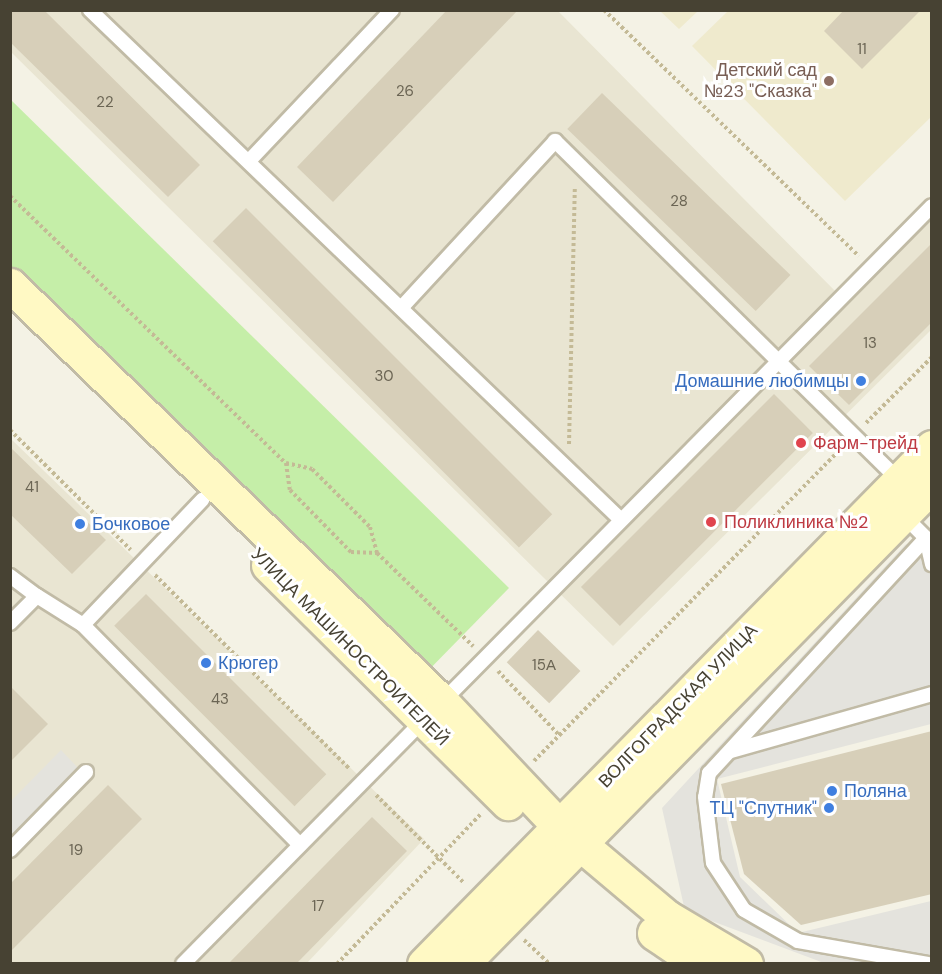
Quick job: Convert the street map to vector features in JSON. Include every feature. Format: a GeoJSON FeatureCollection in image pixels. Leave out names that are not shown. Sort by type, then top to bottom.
{"type":"FeatureCollection","features":[{"type":"Feature","properties":{"kind":"main road"},"geometry":{"type":"LineString","coordinates":[[10,285],[433,711]]}},
{"type":"Feature","properties":{"kind":"main road","name":"УЛИЦА МАШИНОСТРОИТЕЛЕЙ"},"geometry":{"type":"LineString","coordinates":[[10,317],[202,500],[433,711],[646,928],[700,963]]}},
{"type":"Feature","properties":{"kind":"main road","name":"ВОЛГОГРАДСКАЯ УЛИЦА"},"geometry":{"type":"LineString","coordinates":[[424,963],[484,903],[562,842],[895,497],[932,447]]}},
{"type":"Feature","properties":{"kind":"main road"},"geometry":{"type":"LineString","coordinates":[[895,497],[932,484]]}},
{"type":"Feature","properties":{"kind":"main road"},"geometry":{"type":"LineString","coordinates":[[462,963],[562,842],[667,917],[746,963]]}},
{"type":"Feature","properties":{"kind":"lane"},"geometry":{"type":"LineString","coordinates":[[90,10],[402,307],[569,472],[621,520]]}},
{"type":"Feature","properties":{"kind":"lane"},"geometry":{"type":"LineString","coordinates":[[249,161],[392,10]]}},
{"type":"Feature","properties":{"kind":"lane"},"geometry":{"type":"LineString","coordinates":[[402,307],[555,141],[780,359],[854,436],[926,538],[932,564]]}},
{"type":"Feature","properties":{"kind":"lane"},"geometry":{"type":"LineString","coordinates":[[183,963],[932,206]]}},
{"type":"Feature","properties":{"kind":"lane"},"geometry":{"type":"LineString","coordinates":[[83,625],[202,500]]}},
{"type":"Feature","properties":{"kind":"lane"},"geometry":{"type":"LineString","coordinates":[[926,538],[709,773],[705,797],[713,863],[744,910],[798,941],[928,963]]}},
{"type":"Feature","properties":{"kind":"lane"},"geometry":{"type":"LineString","coordinates":[[10,576],[83,625],[300,845]]}},
{"type":"Feature","properties":{"kind":"lane"},"geometry":{"type":"LineString","coordinates":[[10,623],[37,596]]}},
{"type":"Feature","properties":{"kind":"lane"},"geometry":{"type":"LineString","coordinates":[[729,751],[932,694]]}},
{"type":"Feature","properties":{"kind":"lane"},"geometry":{"type":"LineString","coordinates":[[10,850],[86,772]]}},
{"type":"Feature","properties":{"kind":"path"},"geometry":{"type":"LineString","coordinates":[[604,10],[871,267]]}},
{"type":"Feature","properties":{"kind":"path"},"geometry":{"type":"LineString","coordinates":[[569,472],[576,162]]}},
{"type":"Feature","properties":{"kind":"path"},"geometry":{"type":"LineString","coordinates":[[10,196],[286,463],[312,469],[370,527],[377,553],[485,657],[560,736]]}},
{"type":"Feature","properties":{"kind":"path"},"geometry":{"type":"LineString","coordinates":[[337,963],[437,856],[560,736],[932,357]]}},
{"type":"Feature","properties":{"kind":"path"},"geometry":{"type":"LineString","coordinates":[[10,430],[484,903]]}},
{"type":"Feature","properties":{"kind":"path"},"geometry":{"type":"LineString","coordinates":[[286,463],[290,490],[351,552],[377,553]]}},
{"type":"Feature","properties":{"kind":"shaded area"},"geometry":{"type":"Polygon","coordinates":[[[10,11],[558,11],[842,298],[931,208],[931,330],[613,646],[11,52],[10,11]]]}},
{"type":"Feature","properties":{"kind":"shaded area"},"geometry":{"type":"Polygon","coordinates":[[[660,11],[698,11],[679,29],[660,11]]]}},
{"type":"Feature","properties":{"kind":"shaded area","name":"Детский сад №23 \"Сказка\""},"geometry":{"type":"Polygon","coordinates":[[[728,11],[931,11],[931,117],[845,201],[692,46],[728,11]]]}},
{"type":"Feature","properties":{"kind":"shaded area"},"geometry":{"type":"Polygon","coordinates":[[[10,438],[424,839],[307,963],[11,963],[10,438]]]}},
{"type":"Feature","properties":{"kind":"shaded area"},"geometry":{"type":"Polygon","coordinates":[[[931,531],[931,724],[717,779],[740,877],[798,933],[931,901],[931,963],[824,963],[685,911],[662,808],[905,545],[931,531]]]}},
{"type":"Feature","properties":{"kind":"shaded area"},"geometry":{"type":"Polygon","coordinates":[[[61,750],[79,769],[11,838],[11,801],[61,750]]]}},
{"type":"Feature","properties":{"kind":"green space"},"geometry":{"type":"Polygon","coordinates":[[[10,99],[509,588],[418,681],[11,280],[10,99]]]}},
{"type":"Feature","properties":{"kind":"building"},"geometry":{"type":"Polygon","coordinates":[[[10,10],[44,10],[200,165],[168,197],[10,42],[10,10]]]}},
{"type":"Feature","properties":{"kind":"building"},"geometry":{"type":"Polygon","coordinates":[[[447,10],[518,10],[333,202],[297,167],[447,10]]]}},
{"type":"Feature","properties":{"kind":"building"},"geometry":{"type":"Polygon","coordinates":[[[844,10],[921,10],[862,69],[824,31],[844,10]]]}},
{"type":"Feature","properties":{"kind":"building"},"geometry":{"type":"Polygon","coordinates":[[[602,93],[790,275],[756,311],[567,129],[602,93]]]}},
{"type":"Feature","properties":{"kind":"building"},"geometry":{"type":"Polygon","coordinates":[[[246,208],[552,514],[519,547],[213,241],[246,208]]]}},
{"type":"Feature","properties":{"kind":"building"},"geometry":{"type":"Polygon","coordinates":[[[932,243],[932,322],[849,405],[809,366],[932,243]]]}},
{"type":"Feature","properties":{"kind":"building"},"geometry":{"type":"Polygon","coordinates":[[[774,394],[813,433],[620,626],[581,587],[774,394]]]}},
{"type":"Feature","properties":{"kind":"building"},"geometry":{"type":"Polygon","coordinates":[[[10,447],[106,540],[72,574],[10,514],[10,447]]]}},
{"type":"Feature","properties":{"kind":"building"},"geometry":{"type":"Polygon","coordinates":[[[146,594],[326,774],[294,806],[114,626],[146,594]]]}},
{"type":"Feature","properties":{"kind":"building"},"geometry":{"type":"Polygon","coordinates":[[[538,630],[580,671],[549,703],[507,662],[538,630]]]}},
{"type":"Feature","properties":{"kind":"building"},"geometry":{"type":"Polygon","coordinates":[[[10,686],[48,724],[10,762],[10,686]]]}},
{"type":"Feature","properties":{"kind":"building","name":"ТЦ \"Спутник\""},"geometry":{"type":"Polygon","coordinates":[[[932,731],[932,894],[801,925],[744,874],[721,784],[932,731]]]}},
{"type":"Feature","properties":{"kind":"building"},"geometry":{"type":"Polygon","coordinates":[[[108,785],[142,819],[10,952],[10,884],[108,785]]]}},
{"type":"Feature","properties":{"kind":"building"},"geometry":{"type":"Polygon","coordinates":[[[372,817],[407,851],[297,963],[229,963],[372,817]]]}},
{"type":"Feature","properties":{"kind":"place","name":"Детский сад №23 \"Сказка\""},"geometry":{"type":"Point","coordinates":[829,81]}},
{"type":"Feature","properties":{"kind":"place","name":"Домашние любимцы"},"geometry":{"type":"Point","coordinates":[861,381]}},
{"type":"Feature","properties":{"kind":"place","name":"Фарм-трейд"},"geometry":{"type":"Point","coordinates":[801,443]}},
{"type":"Feature","properties":{"kind":"place","name":"Поликлиника №2"},"geometry":{"type":"Point","coordinates":[711,522]}},
{"type":"Feature","properties":{"kind":"place","name":"Бочковое"},"geometry":{"type":"Point","coordinates":[80,524]}},
{"type":"Feature","properties":{"kind":"place","name":"Крюгер"},"geometry":{"type":"Point","coordinates":[206,663]}},
{"type":"Feature","properties":{"kind":"place","name":"Поляна"},"geometry":{"type":"Point","coordinates":[832,791]}},
{"type":"Feature","properties":{"kind":"place","name":"ТЦ \"Спутник\""},"geometry":{"type":"Point","coordinates":[829,808]}}]}
